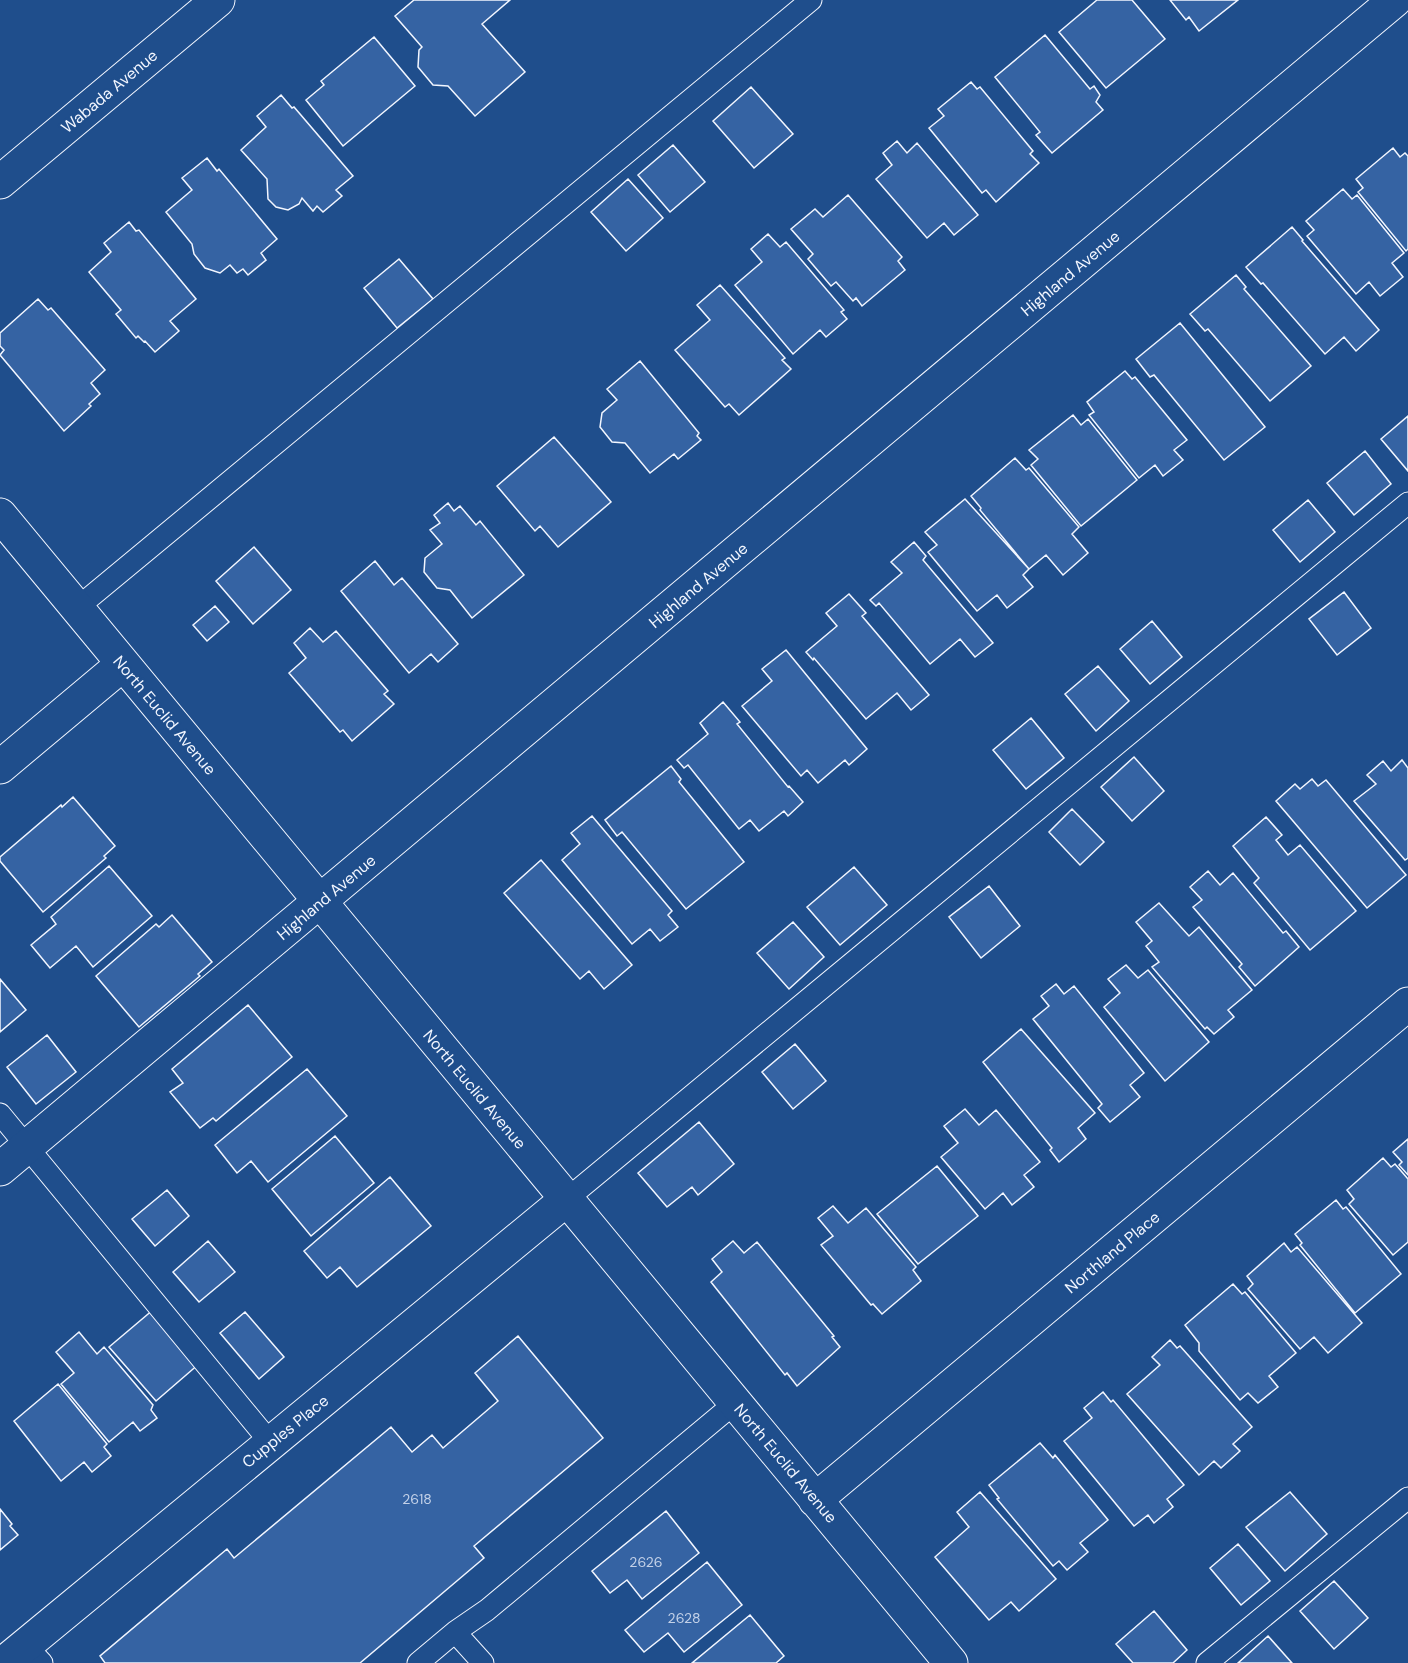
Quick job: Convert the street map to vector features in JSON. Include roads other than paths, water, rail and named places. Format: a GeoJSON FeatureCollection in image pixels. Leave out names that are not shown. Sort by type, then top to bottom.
{"type":"FeatureCollection","features":[{"type":"Feature","properties":{"kind":"street","name":"Wabada Avenue"},"geometry":{"type":"LineString","coordinates":[[0,182],[218,0]]}},
{"type":"Feature","properties":{"kind":"street","name":"Highland Avenue"},"geometry":{"type":"LineString","coordinates":[[0,1169],[1395,0]]}},
{"type":"Feature","properties":{"kind":"street","name":"North Euclid Avenue"},"geometry":{"type":"LineString","coordinates":[[0,515],[951,1663]]}},
{"type":"Feature","properties":{"kind":"street"},"geometry":{"type":"LineString","coordinates":[[0,767],[123,664]]}},
{"type":"Feature","properties":{"kind":"street","name":"Northland Place"},"geometry":{"type":"LineString","coordinates":[[815,1500],[1408,1004]]}},
{"type":"Feature","properties":{"kind":"street","name":"Cupples Place"},"geometry":{"type":"LineString","coordinates":[[24,1657],[270,1443],[567,1199]]}},
{"type":"Feature","properties":{"kind":"lane"},"geometry":{"type":"LineString","coordinates":[[77,608],[811,0]]}},
{"type":"Feature","properties":{"kind":"lane"},"geometry":{"type":"LineString","coordinates":[[567,1199],[1408,503]]}},
{"type":"Feature","properties":{"kind":"lane"},"geometry":{"type":"LineString","coordinates":[[0,1114],[270,1443]]}},
{"type":"Feature","properties":{"kind":"lane"},"geometry":{"type":"LineString","coordinates":[[418,1663],[455,1632],[487,1610],[735,1403]]}},
{"type":"Feature","properties":{"kind":"lane"},"geometry":{"type":"LineString","coordinates":[[1207,1663],[1408,1498]]}},
{"type":"Feature","properties":{"kind":"lane"},"geometry":{"type":"LineString","coordinates":[[455,1632],[483,1663]]}}]}
